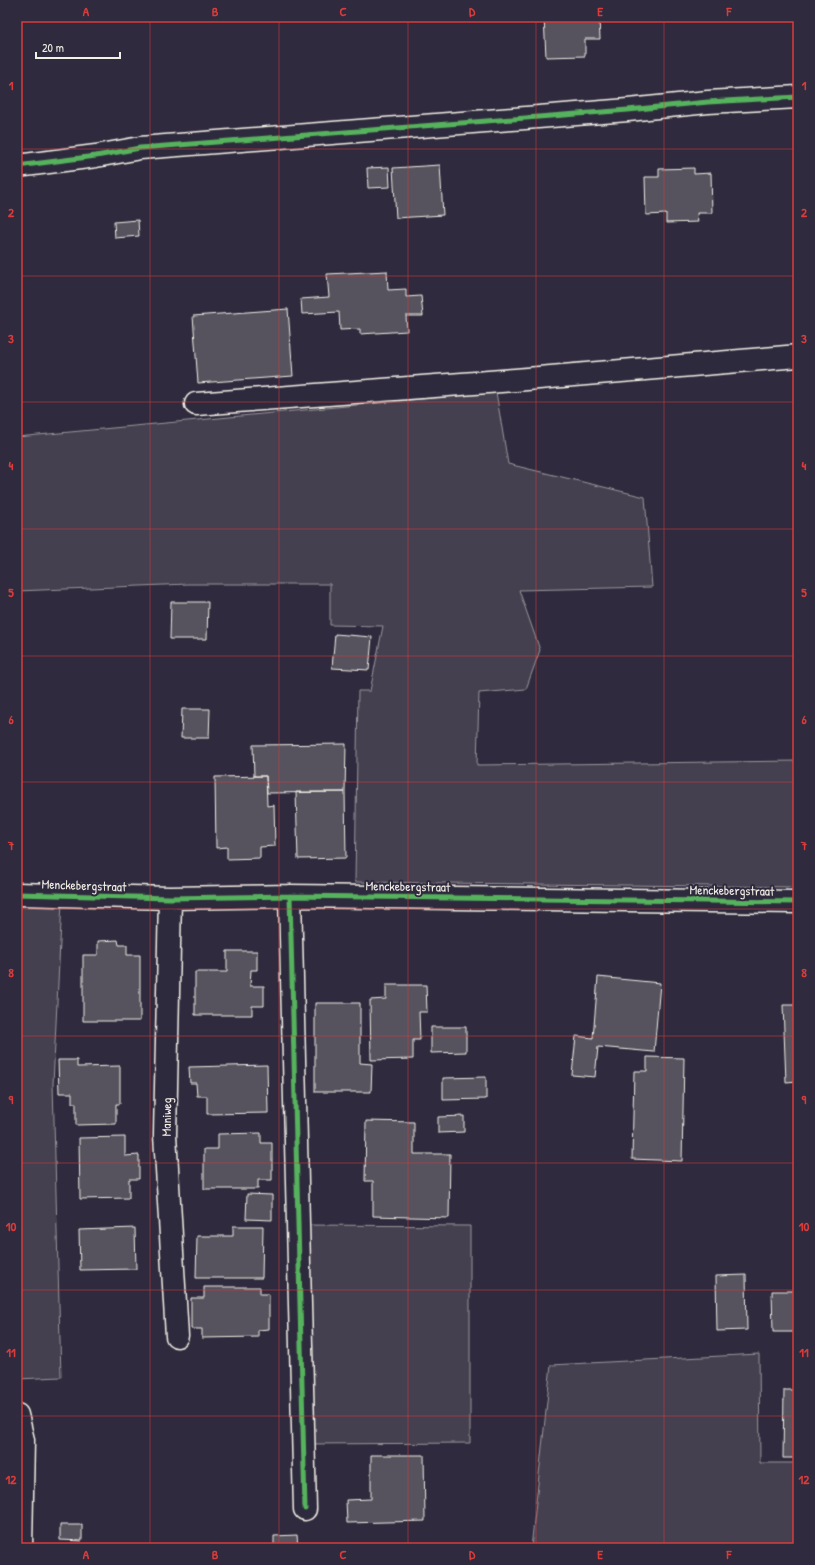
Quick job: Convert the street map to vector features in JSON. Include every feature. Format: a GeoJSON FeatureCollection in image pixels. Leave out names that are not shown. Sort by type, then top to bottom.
{"type":"FeatureCollection","features":[{"type":"Feature","properties":{"kind":"street"},"geometry":{"type":"LineString","coordinates":[[17,166],[96,156],[140,148],[628,110],[708,102],[798,97]]}},
{"type":"Feature","properties":{"kind":"street"},"geometry":{"type":"LineString","coordinates":[[196,404],[515,380],[798,356]]}},
{"type":"Feature","properties":{"kind":"street","name":"Menckebergstraat"},"geometry":{"type":"LineString","coordinates":[[17,894],[170,898],[290,896],[798,902]]}},
{"type":"Feature","properties":{"kind":"street"},"geometry":{"type":"LineString","coordinates":[[290,896],[305,1509]]}},
{"type":"Feature","properties":{"kind":"street","name":"Maniweg"},"geometry":{"type":"LineString","coordinates":[[170,898],[165,1135],[177,1336]]}},
{"type":"Feature","properties":{"kind":"street"},"geometry":{"type":"LineString","coordinates":[[17,1415],[23,1440],[22,1548]]}},
{"type":"Feature","properties":{"kind":"shaded area"},"geometry":{"type":"Polygon","coordinates":[[[496,392],[508,464],[645,497],[652,587],[519,590],[540,650],[526,689],[479,693],[477,765],[798,761],[798,887],[355,882],[358,691],[370,691],[383,626],[330,625],[330,584],[188,584],[17,591],[17,437],[496,392]]]}},
{"type":"Feature","properties":{"kind":"shaded area"},"geometry":{"type":"Polygon","coordinates":[[[17,901],[62,902],[53,1084],[61,1377],[17,1379],[17,901]]]}},
{"type":"Feature","properties":{"kind":"shaded area"},"geometry":{"type":"Polygon","coordinates":[[[304,1225],[470,1226],[470,1443],[310,1444],[304,1225]]]}},
{"type":"Feature","properties":{"kind":"shaded area"},"geometry":{"type":"Polygon","coordinates":[[[759,1354],[760,1463],[798,1463],[798,1548],[531,1548],[551,1365],[759,1354]]]}},
{"type":"Feature","properties":{"kind":"building"},"geometry":{"type":"Polygon","coordinates":[[[544,17],[599,17],[600,39],[585,39],[585,56],[546,57],[544,17]]]}},
{"type":"Feature","properties":{"kind":"building"},"geometry":{"type":"Polygon","coordinates":[[[440,165],[443,215],[396,218],[393,168],[440,165]]]}},
{"type":"Feature","properties":{"kind":"building"},"geometry":{"type":"Polygon","coordinates":[[[389,167],[390,187],[368,188],[367,168],[389,167]]]}},
{"type":"Feature","properties":{"kind":"building"},"geometry":{"type":"Polygon","coordinates":[[[694,168],[694,174],[711,173],[712,213],[697,213],[698,222],[666,223],[666,214],[646,215],[645,177],[659,177],[659,169],[694,168]]]}},
{"type":"Feature","properties":{"kind":"building"},"geometry":{"type":"Polygon","coordinates":[[[138,220],[139,236],[115,238],[114,222],[138,220]]]}},
{"type":"Feature","properties":{"kind":"building"},"geometry":{"type":"Polygon","coordinates":[[[387,271],[388,290],[406,289],[406,297],[421,296],[423,316],[406,316],[407,331],[360,334],[360,329],[340,330],[339,312],[302,314],[301,299],[329,297],[327,274],[387,271]]]}},
{"type":"Feature","properties":{"kind":"building"},"geometry":{"type":"Polygon","coordinates":[[[288,309],[293,376],[198,383],[193,316],[288,309]]]}},
{"type":"Feature","properties":{"kind":"building"},"geometry":{"type":"Polygon","coordinates":[[[171,602],[208,602],[207,639],[170,639],[171,602]]]}},
{"type":"Feature","properties":{"kind":"building"},"geometry":{"type":"Polygon","coordinates":[[[335,634],[372,637],[369,670],[332,668],[335,634]]]}},
{"type":"Feature","properties":{"kind":"building"},"geometry":{"type":"Polygon","coordinates":[[[182,709],[210,709],[209,738],[181,738],[182,709]]]}},
{"type":"Feature","properties":{"kind":"building"},"geometry":{"type":"Polygon","coordinates":[[[346,744],[345,792],[267,793],[266,776],[254,776],[253,745],[346,744]]]}},
{"type":"Feature","properties":{"kind":"building"},"geometry":{"type":"Polygon","coordinates":[[[266,776],[267,806],[274,805],[275,846],[260,847],[260,858],[227,859],[227,847],[216,848],[215,777],[266,776]]]}},
{"type":"Feature","properties":{"kind":"building"},"geometry":{"type":"Polygon","coordinates":[[[296,792],[345,792],[346,858],[298,859],[296,792]]]}},
{"type":"Feature","properties":{"kind":"building"},"geometry":{"type":"Polygon","coordinates":[[[118,940],[119,945],[127,945],[127,955],[140,955],[140,1021],[83,1021],[83,955],[98,955],[98,941],[118,940]]]}},
{"type":"Feature","properties":{"kind":"building"},"geometry":{"type":"Polygon","coordinates":[[[227,951],[257,951],[257,970],[251,970],[250,986],[264,986],[264,1006],[252,1006],[252,1015],[195,1015],[195,972],[227,972],[227,951]]]}},
{"type":"Feature","properties":{"kind":"building"},"geometry":{"type":"Polygon","coordinates":[[[598,977],[660,983],[654,1052],[598,1047],[595,1077],[572,1075],[576,1036],[593,1038],[598,977]]]}},
{"type":"Feature","properties":{"kind":"building"},"geometry":{"type":"Polygon","coordinates":[[[386,985],[426,985],[427,1012],[419,1012],[420,1040],[413,1040],[413,1059],[371,1060],[370,1000],[386,999],[386,985]]]}},
{"type":"Feature","properties":{"kind":"building"},"geometry":{"type":"Polygon","coordinates":[[[315,1003],[360,1003],[360,1063],[372,1064],[371,1092],[315,1092],[315,1003]]]}},
{"type":"Feature","properties":{"kind":"building"},"geometry":{"type":"Polygon","coordinates":[[[783,1005],[798,1005],[798,1081],[786,1082],[783,1005]]]}},
{"type":"Feature","properties":{"kind":"building"},"geometry":{"type":"Polygon","coordinates":[[[431,1027],[466,1027],[466,1052],[431,1053],[431,1027]]]}},
{"type":"Feature","properties":{"kind":"building"},"geometry":{"type":"Polygon","coordinates":[[[647,1057],[684,1058],[682,1161],[632,1159],[634,1071],[647,1071],[647,1057]]]}},
{"type":"Feature","properties":{"kind":"building"},"geometry":{"type":"Polygon","coordinates":[[[58,1060],[77,1060],[77,1067],[120,1066],[120,1104],[116,1104],[116,1124],[76,1125],[76,1103],[72,1103],[72,1093],[59,1093],[58,1060]]]}},
{"type":"Feature","properties":{"kind":"building"},"geometry":{"type":"Polygon","coordinates":[[[267,1065],[268,1113],[207,1114],[207,1096],[197,1096],[196,1083],[190,1083],[189,1067],[267,1065]]]}},
{"type":"Feature","properties":{"kind":"building"},"geometry":{"type":"Polygon","coordinates":[[[486,1077],[486,1099],[443,1100],[443,1078],[486,1077]]]}},
{"type":"Feature","properties":{"kind":"building"},"geometry":{"type":"Polygon","coordinates":[[[464,1116],[464,1132],[438,1133],[438,1117],[464,1116]]]}},
{"type":"Feature","properties":{"kind":"building"},"geometry":{"type":"Polygon","coordinates":[[[366,1121],[414,1122],[414,1154],[450,1154],[449,1218],[373,1216],[373,1181],[365,1181],[366,1121]]]}},
{"type":"Feature","properties":{"kind":"building"},"geometry":{"type":"Polygon","coordinates":[[[261,1133],[261,1143],[272,1143],[272,1180],[258,1180],[258,1189],[204,1189],[204,1149],[218,1149],[218,1134],[261,1133]]]}},
{"type":"Feature","properties":{"kind":"building"},"geometry":{"type":"Polygon","coordinates":[[[125,1137],[125,1156],[139,1155],[139,1179],[129,1179],[129,1198],[80,1199],[79,1138],[125,1137]]]}},
{"type":"Feature","properties":{"kind":"building"},"geometry":{"type":"Polygon","coordinates":[[[247,1194],[272,1195],[272,1220],[246,1219],[247,1194]]]}},
{"type":"Feature","properties":{"kind":"building"},"geometry":{"type":"Polygon","coordinates":[[[233,1226],[263,1226],[262,1278],[196,1278],[197,1236],[233,1236],[233,1226]]]}},
{"type":"Feature","properties":{"kind":"building"},"geometry":{"type":"Polygon","coordinates":[[[135,1228],[136,1269],[80,1270],[79,1230],[135,1228]]]}},
{"type":"Feature","properties":{"kind":"building"},"geometry":{"type":"Polygon","coordinates":[[[746,1275],[747,1330],[717,1331],[716,1276],[746,1275]]]}},
{"type":"Feature","properties":{"kind":"building"},"geometry":{"type":"Polygon","coordinates":[[[204,1287],[260,1287],[260,1294],[269,1294],[269,1329],[258,1330],[258,1337],[202,1338],[202,1329],[191,1329],[191,1298],[204,1298],[204,1287]]]}},
{"type":"Feature","properties":{"kind":"building"},"geometry":{"type":"Polygon","coordinates":[[[772,1291],[798,1291],[798,1332],[773,1332],[772,1291]]]}},
{"type":"Feature","properties":{"kind":"building"},"geometry":{"type":"Polygon","coordinates":[[[784,1390],[798,1390],[798,1458],[783,1458],[784,1390]]]}},
{"type":"Feature","properties":{"kind":"building"},"geometry":{"type":"Polygon","coordinates":[[[371,1455],[424,1455],[425,1521],[347,1523],[346,1500],[371,1499],[371,1455]]]}},
{"type":"Feature","properties":{"kind":"building"},"geometry":{"type":"Polygon","coordinates":[[[60,1525],[82,1525],[82,1541],[60,1540],[60,1525]]]}},
{"type":"Feature","properties":{"kind":"building"},"geometry":{"type":"Polygon","coordinates":[[[297,1535],[298,1548],[274,1548],[274,1536],[297,1535]]]}},
{"type":"Feature","properties":{"kind":"cycle path"},"geometry":{"type":"LineString","coordinates":[[17,166],[96,156],[140,148],[628,110],[708,102],[798,97]]}},
{"type":"Feature","properties":{"kind":"cycle path"},"geometry":{"type":"LineString","coordinates":[[17,894],[170,898],[290,896],[798,902]]}},
{"type":"Feature","properties":{"kind":"cycle path"},"geometry":{"type":"LineString","coordinates":[[290,896],[305,1509]]}}]}
